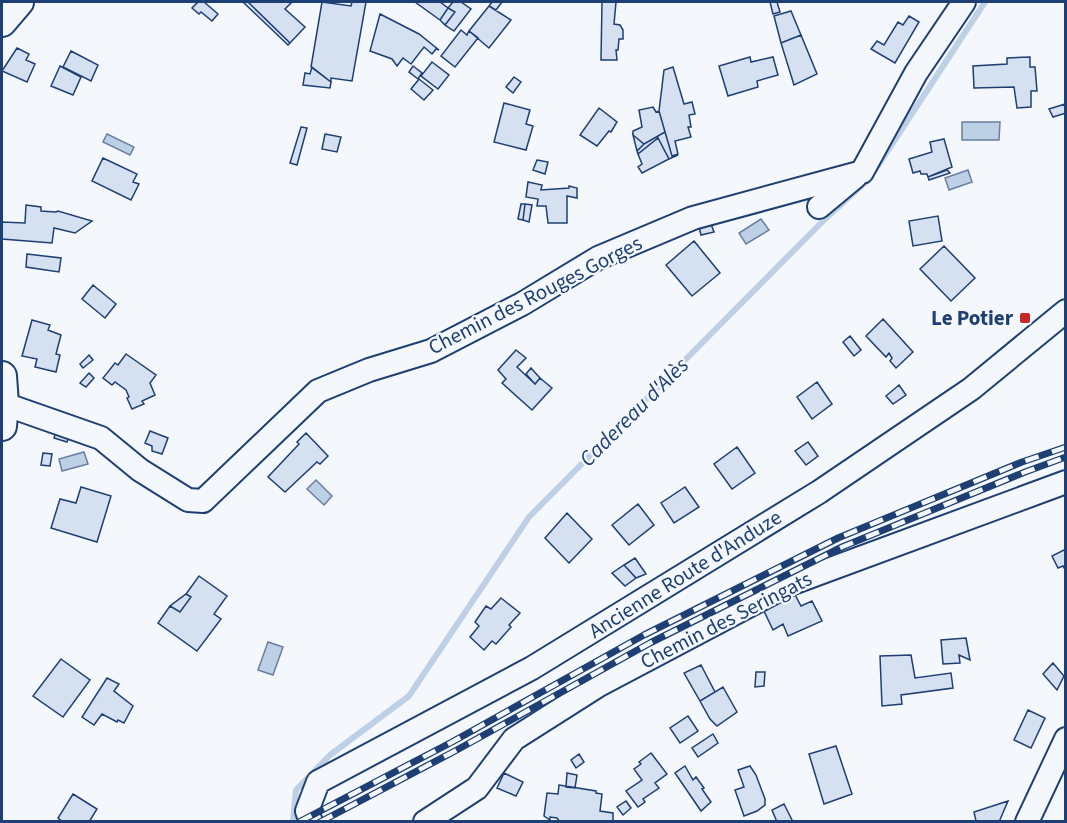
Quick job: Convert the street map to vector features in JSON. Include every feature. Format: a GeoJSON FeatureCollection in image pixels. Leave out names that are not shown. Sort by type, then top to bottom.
{"type":"FeatureCollection","features":[{"type":"Feature","properties":{"kind":"main road"},"geometry":{"type":"LineString","coordinates":[[2,22],[19,2]]}},
{"type":"Feature","properties":{"kind":"main road"},"geometry":{"type":"LineString","coordinates":[[2,376],[3,415]]}},
{"type":"Feature","properties":{"kind":"street"},"geometry":{"type":"LineString","coordinates":[[819,207],[862,172],[916,74],[964,2]]}},
{"type":"Feature","properties":{"kind":"street","name":"Chemin des Rouges Gorges"},"geometry":{"type":"LineString","coordinates":[[3,415],[101,438],[140,470],[178,494],[188,500],[203,501],[318,391],[369,370],[431,351],[522,303],[598,258],[693,218],[862,172]]}},
{"type":"Feature","properties":{"kind":"street","name":"Ancienne Route d'Anduze"},"geometry":{"type":"LineString","coordinates":[[311,822],[307,811],[318,782],[532,668],[819,492],[971,389],[1065,311]]}},
{"type":"Feature","properties":{"kind":"street","name":"Chemin des Seringats"},"geometry":{"type":"LineString","coordinates":[[425,822],[477,788],[514,739],[599,685],[790,584],[1065,482]]}},
{"type":"Feature","properties":{"kind":"street"},"geometry":{"type":"LineString","coordinates":[[1027,822],[1065,739]]}},
{"type":"Feature","properties":{"kind":"water"},"geometry":{"type":"Polygon","coordinates":[[[962,122],[1000,122],[999,140],[962,140],[962,122]]]}},
{"type":"Feature","properties":{"kind":"water"},"geometry":{"type":"Polygon","coordinates":[[[107,134],[134,147],[130,155],[103,142],[107,134]]]}},
{"type":"Feature","properties":{"kind":"water"},"geometry":{"type":"Polygon","coordinates":[[[968,170],[972,182],[949,190],[945,178],[968,170]]]}},
{"type":"Feature","properties":{"kind":"water"},"geometry":{"type":"Polygon","coordinates":[[[761,219],[769,230],[746,244],[739,233],[761,219]]]}},
{"type":"Feature","properties":{"kind":"water"},"geometry":{"type":"Polygon","coordinates":[[[84,452],[88,464],[62,471],[59,459],[84,452]]]}},
{"type":"Feature","properties":{"kind":"water"},"geometry":{"type":"Polygon","coordinates":[[[316,480],[332,496],[324,505],[307,489],[316,480]]]}},
{"type":"Feature","properties":{"kind":"water"},"geometry":{"type":"Polygon","coordinates":[[[268,642],[283,647],[273,675],[258,670],[268,642]]]}},
{"type":"Feature","properties":{"kind":"building"},"geometry":{"type":"Polygon","coordinates":[[[198,2],[204,2],[218,14],[212,21],[192,8],[198,2]]]}},
{"type":"Feature","properties":{"kind":"building"},"geometry":{"type":"Polygon","coordinates":[[[243,2],[248,2],[290,43],[288,45],[243,2]]]}},
{"type":"Feature","properties":{"kind":"building"},"geometry":{"type":"Polygon","coordinates":[[[248,2],[292,2],[285,9],[305,27],[290,43],[248,2]]]}},
{"type":"Feature","properties":{"kind":"building"},"geometry":{"type":"Polygon","coordinates":[[[322,2],[351,6],[352,2],[366,2],[352,81],[331,78],[331,82],[311,67],[322,2]]]}},
{"type":"Feature","properties":{"kind":"building"},"geometry":{"type":"Polygon","coordinates":[[[415,2],[440,2],[448,8],[440,20],[415,2]]]}},
{"type":"Feature","properties":{"kind":"building"},"geometry":{"type":"Polygon","coordinates":[[[453,2],[461,2],[471,9],[454,31],[445,25],[455,12],[448,8],[453,2]]]}},
{"type":"Feature","properties":{"kind":"building"},"geometry":{"type":"Polygon","coordinates":[[[492,2],[502,2],[496,10],[489,6],[492,2]]]}},
{"type":"Feature","properties":{"kind":"building"},"geometry":{"type":"Polygon","coordinates":[[[602,2],[616,2],[614,24],[620,25],[623,30],[623,39],[619,39],[618,50],[616,50],[617,60],[601,60],[602,2]]]}},
{"type":"Feature","properties":{"kind":"building"},"geometry":{"type":"Polygon","coordinates":[[[770,2],[777,2],[780,12],[773,14],[770,2]]]}},
{"type":"Feature","properties":{"kind":"building"},"geometry":{"type":"Polygon","coordinates":[[[489,6],[511,20],[489,48],[469,31],[489,6]]]}},
{"type":"Feature","properties":{"kind":"building"},"geometry":{"type":"Polygon","coordinates":[[[448,8],[455,12],[445,25],[440,20],[448,8]]]}},
{"type":"Feature","properties":{"kind":"building"},"geometry":{"type":"Polygon","coordinates":[[[791,11],[801,35],[781,43],[774,16],[791,11]]]}},
{"type":"Feature","properties":{"kind":"building"},"geometry":{"type":"Polygon","coordinates":[[[380,14],[419,34],[439,50],[436,49],[432,54],[424,47],[411,64],[403,58],[397,66],[392,59],[370,51],[380,14]]]}},
{"type":"Feature","properties":{"kind":"building"},"geometry":{"type":"Polygon","coordinates":[[[909,16],[919,22],[895,63],[871,49],[877,41],[884,45],[898,22],[903,25],[909,16]]]}},
{"type":"Feature","properties":{"kind":"building"},"geometry":{"type":"Polygon","coordinates":[[[461,30],[467,35],[469,31],[478,38],[455,67],[441,56],[461,30]]]}},
{"type":"Feature","properties":{"kind":"building"},"geometry":{"type":"Polygon","coordinates":[[[801,35],[817,74],[794,85],[781,43],[801,35]]]}},
{"type":"Feature","properties":{"kind":"building"},"geometry":{"type":"Polygon","coordinates":[[[17,48],[29,54],[26,60],[35,64],[27,82],[2,71],[17,48]]]}},
{"type":"Feature","properties":{"kind":"building"},"geometry":{"type":"Polygon","coordinates":[[[71,51],[98,65],[91,81],[63,67],[71,51]]]}},
{"type":"Feature","properties":{"kind":"building"},"geometry":{"type":"Polygon","coordinates":[[[750,57],[751,62],[773,57],[778,75],[757,81],[758,87],[728,96],[719,66],[750,57]]]}},
{"type":"Feature","properties":{"kind":"building"},"geometry":{"type":"Polygon","coordinates":[[[1030,57],[1030,67],[1035,67],[1037,91],[1031,91],[1031,107],[1017,108],[1014,87],[974,88],[973,66],[1007,64],[1007,58],[1030,57]]]}},
{"type":"Feature","properties":{"kind":"building"},"geometry":{"type":"Polygon","coordinates":[[[432,62],[449,75],[438,89],[421,76],[432,62]]]}},
{"type":"Feature","properties":{"kind":"building"},"geometry":{"type":"Polygon","coordinates":[[[60,66],[81,77],[73,95],[51,86],[60,66]]]}},
{"type":"Feature","properties":{"kind":"building"},"geometry":{"type":"Polygon","coordinates":[[[413,66],[422,73],[418,79],[409,72],[413,66]]]}},
{"type":"Feature","properties":{"kind":"building"},"geometry":{"type":"Polygon","coordinates":[[[312,67],[331,82],[330,88],[303,85],[305,73],[310,74],[312,67]]]}},
{"type":"Feature","properties":{"kind":"building"},"geometry":{"type":"Polygon","coordinates":[[[673,67],[684,104],[692,102],[695,114],[689,115],[691,127],[688,127],[691,137],[675,141],[678,154],[672,156],[659,111],[664,70],[673,67]]]}},
{"type":"Feature","properties":{"kind":"building"},"geometry":{"type":"Polygon","coordinates":[[[514,77],[521,82],[513,93],[506,87],[514,77]]]}},
{"type":"Feature","properties":{"kind":"building"},"geometry":{"type":"Polygon","coordinates":[[[419,79],[433,90],[424,100],[411,89],[419,79]]]}},
{"type":"Feature","properties":{"kind":"building"},"geometry":{"type":"Polygon","coordinates":[[[504,103],[530,110],[526,124],[533,126],[526,150],[494,142],[504,103]]]}},
{"type":"Feature","properties":{"kind":"building"},"geometry":{"type":"Polygon","coordinates":[[[1065,104],[1066,113],[1053,117],[1049,109],[1065,104]]]}},
{"type":"Feature","properties":{"kind":"building"},"geometry":{"type":"Polygon","coordinates":[[[653,107],[656,112],[659,111],[665,132],[644,144],[633,135],[633,131],[642,127],[639,110],[653,107]]]}},
{"type":"Feature","properties":{"kind":"building"},"geometry":{"type":"Polygon","coordinates":[[[599,108],[617,122],[597,146],[580,135],[599,108]]]}},
{"type":"Feature","properties":{"kind":"building"},"geometry":{"type":"Polygon","coordinates":[[[301,127],[307,128],[297,165],[290,163],[301,127]]]}},
{"type":"Feature","properties":{"kind":"building"},"geometry":{"type":"Polygon","coordinates":[[[665,132],[672,156],[678,155],[669,159],[658,138],[638,154],[637,151],[644,144],[665,132]]]}},
{"type":"Feature","properties":{"kind":"building"},"geometry":{"type":"Polygon","coordinates":[[[325,134],[341,137],[337,152],[322,149],[325,134]]]}},
{"type":"Feature","properties":{"kind":"building"},"geometry":{"type":"Polygon","coordinates":[[[633,135],[644,144],[637,151],[633,135]]]}},
{"type":"Feature","properties":{"kind":"building"},"geometry":{"type":"Polygon","coordinates":[[[658,138],[669,159],[642,173],[638,167],[642,164],[638,154],[658,138]]]}},
{"type":"Feature","properties":{"kind":"building"},"geometry":{"type":"Polygon","coordinates":[[[944,139],[952,167],[928,177],[920,171],[913,173],[909,159],[932,152],[930,142],[944,139]]]}},
{"type":"Feature","properties":{"kind":"building"},"geometry":{"type":"Polygon","coordinates":[[[103,158],[137,174],[133,182],[139,184],[131,200],[92,181],[103,158]]]}},
{"type":"Feature","properties":{"kind":"building"},"geometry":{"type":"Polygon","coordinates":[[[537,160],[548,162],[545,174],[533,170],[537,160]]]}},
{"type":"Feature","properties":{"kind":"building"},"geometry":{"type":"Polygon","coordinates":[[[947,170],[950,173],[929,180],[928,177],[947,170]]]}},
{"type":"Feature","properties":{"kind":"building"},"geometry":{"type":"Polygon","coordinates":[[[528,182],[542,185],[541,190],[569,188],[569,186],[577,188],[577,198],[567,196],[567,223],[548,223],[546,206],[537,206],[538,199],[526,197],[528,182]]]}},
{"type":"Feature","properties":{"kind":"building"},"geometry":{"type":"Polygon","coordinates":[[[521,204],[525,204],[523,220],[518,219],[521,204]]]}},
{"type":"Feature","properties":{"kind":"building"},"geometry":{"type":"Polygon","coordinates":[[[525,204],[532,205],[529,222],[523,220],[525,204]]]}},
{"type":"Feature","properties":{"kind":"building"},"geometry":{"type":"Polygon","coordinates":[[[26,205],[41,207],[41,211],[58,211],[92,221],[75,233],[54,228],[52,243],[2,239],[2,222],[25,223],[26,205]]]}},
{"type":"Feature","properties":{"kind":"building"},"geometry":{"type":"Polygon","coordinates":[[[938,216],[942,241],[913,246],[909,221],[938,216]]]}},
{"type":"Feature","properties":{"kind":"building"},"geometry":{"type":"Polygon","coordinates":[[[711,224],[714,232],[701,235],[699,227],[711,224]]]}},
{"type":"Feature","properties":{"kind":"building"},"geometry":{"type":"Polygon","coordinates":[[[694,241],[720,273],[692,296],[666,265],[694,241]]]}},
{"type":"Feature","properties":{"kind":"building"},"geometry":{"type":"Polygon","coordinates":[[[944,246],[975,278],[951,301],[920,269],[944,246]]]}},
{"type":"Feature","properties":{"kind":"building"},"geometry":{"type":"Polygon","coordinates":[[[27,254],[61,258],[59,272],[26,267],[27,254]]]}},
{"type":"Feature","properties":{"kind":"building"},"geometry":{"type":"Polygon","coordinates":[[[93,285],[116,304],[105,318],[82,299],[93,285]]]}},
{"type":"Feature","properties":{"kind":"building"},"geometry":{"type":"Polygon","coordinates":[[[883,319],[913,352],[896,368],[890,361],[892,358],[889,353],[886,357],[866,336],[883,319]]]}},
{"type":"Feature","properties":{"kind":"building"},"geometry":{"type":"Polygon","coordinates":[[[32,320],[50,325],[48,330],[61,335],[56,354],[60,355],[56,372],[35,367],[37,359],[22,356],[32,320]]]}},
{"type":"Feature","properties":{"kind":"building"},"geometry":{"type":"Polygon","coordinates":[[[850,336],[861,350],[854,356],[843,342],[850,336]]]}},
{"type":"Feature","properties":{"kind":"building"},"geometry":{"type":"Polygon","coordinates":[[[516,350],[526,358],[517,367],[535,384],[540,378],[552,388],[532,410],[502,383],[506,379],[498,370],[516,350]]]}},
{"type":"Feature","properties":{"kind":"building"},"geometry":{"type":"Polygon","coordinates":[[[126,354],[156,375],[150,383],[155,395],[142,401],[144,404],[132,409],[126,390],[115,382],[112,385],[103,378],[115,363],[118,365],[126,354]]]}},
{"type":"Feature","properties":{"kind":"building"},"geometry":{"type":"Polygon","coordinates":[[[89,355],[93,360],[83,368],[80,364],[89,355]]]}},
{"type":"Feature","properties":{"kind":"building"},"geometry":{"type":"Polygon","coordinates":[[[531,368],[540,378],[535,384],[526,374],[531,368]]]}},
{"type":"Feature","properties":{"kind":"building"},"geometry":{"type":"Polygon","coordinates":[[[89,373],[94,378],[86,387],[80,383],[89,373]]]}},
{"type":"Feature","properties":{"kind":"building"},"geometry":{"type":"Polygon","coordinates":[[[817,382],[832,404],[812,419],[797,397],[817,382]]]}},
{"type":"Feature","properties":{"kind":"building"},"geometry":{"type":"Polygon","coordinates":[[[899,385],[906,395],[893,404],[886,396],[899,385]]]}},
{"type":"Feature","properties":{"kind":"building"},"geometry":{"type":"Polygon","coordinates":[[[57,428],[71,432],[67,442],[54,438],[57,428]]]}},
{"type":"Feature","properties":{"kind":"building"},"geometry":{"type":"Polygon","coordinates":[[[150,431],[168,438],[162,454],[152,451],[152,446],[145,443],[150,431]]]}},
{"type":"Feature","properties":{"kind":"building"},"geometry":{"type":"Polygon","coordinates":[[[306,433],[328,456],[320,464],[317,462],[285,492],[268,477],[299,444],[297,442],[306,433]]]}},
{"type":"Feature","properties":{"kind":"building"},"geometry":{"type":"Polygon","coordinates":[[[808,442],[818,456],[806,465],[795,451],[808,442]]]}},
{"type":"Feature","properties":{"kind":"building"},"geometry":{"type":"Polygon","coordinates":[[[737,447],[755,473],[732,489],[714,464],[737,447]]]}},
{"type":"Feature","properties":{"kind":"building"},"geometry":{"type":"Polygon","coordinates":[[[43,453],[52,454],[50,466],[41,465],[43,453]]]}},
{"type":"Feature","properties":{"kind":"building"},"geometry":{"type":"Polygon","coordinates":[[[81,487],[111,496],[97,542],[51,528],[60,499],[76,503],[81,487]]]}},
{"type":"Feature","properties":{"kind":"building"},"geometry":{"type":"Polygon","coordinates":[[[685,487],[699,507],[674,523],[661,503],[685,487]]]}},
{"type":"Feature","properties":{"kind":"building"},"geometry":{"type":"Polygon","coordinates":[[[638,504],[654,525],[629,545],[612,525],[638,504]]]}},
{"type":"Feature","properties":{"kind":"building"},"geometry":{"type":"Polygon","coordinates":[[[567,513],[592,539],[569,563],[545,538],[567,513]]]}},
{"type":"Feature","properties":{"kind":"building"},"geometry":{"type":"Polygon","coordinates":[[[1066,549],[1066,571],[1063,566],[1058,568],[1052,556],[1066,549]]]}},
{"type":"Feature","properties":{"kind":"building"},"geometry":{"type":"Polygon","coordinates":[[[635,558],[646,574],[636,578],[624,565],[635,558]]]}},
{"type":"Feature","properties":{"kind":"building"},"geometry":{"type":"Polygon","coordinates":[[[624,565],[636,578],[625,586],[612,573],[624,565]]]}},
{"type":"Feature","properties":{"kind":"building"},"geometry":{"type":"Polygon","coordinates":[[[199,576],[227,596],[214,614],[221,619],[197,651],[158,623],[170,606],[180,612],[191,597],[186,594],[199,576]]]}},
{"type":"Feature","properties":{"kind":"building"},"geometry":{"type":"Polygon","coordinates":[[[792,589],[801,606],[812,601],[822,621],[788,636],[783,624],[773,630],[761,605],[792,589]]]}},
{"type":"Feature","properties":{"kind":"building"},"geometry":{"type":"Polygon","coordinates":[[[186,594],[191,597],[180,612],[170,606],[186,594]]]}},
{"type":"Feature","properties":{"kind":"building"},"geometry":{"type":"Polygon","coordinates":[[[501,598],[520,613],[496,644],[492,641],[484,650],[470,637],[479,626],[475,622],[486,606],[491,609],[501,598]]]}},
{"type":"Feature","properties":{"kind":"building"},"geometry":{"type":"Polygon","coordinates":[[[966,638],[970,660],[959,655],[960,663],[943,664],[941,640],[966,638]]]}},
{"type":"Feature","properties":{"kind":"building"},"geometry":{"type":"Polygon","coordinates":[[[911,655],[915,678],[951,673],[953,688],[901,695],[902,704],[882,706],[880,656],[911,655]]]}},
{"type":"Feature","properties":{"kind":"building"},"geometry":{"type":"Polygon","coordinates":[[[61,659],[90,680],[63,717],[33,696],[61,659]]]}},
{"type":"Feature","properties":{"kind":"building"},"geometry":{"type":"Polygon","coordinates":[[[1053,663],[1064,676],[1057,690],[1043,674],[1053,663]]]}},
{"type":"Feature","properties":{"kind":"building"},"geometry":{"type":"Polygon","coordinates":[[[701,665],[715,692],[700,701],[684,673],[701,665]]]}},
{"type":"Feature","properties":{"kind":"building"},"geometry":{"type":"Polygon","coordinates":[[[756,672],[765,672],[764,686],[755,687],[756,672]]]}},
{"type":"Feature","properties":{"kind":"building"},"geometry":{"type":"Polygon","coordinates":[[[107,678],[119,684],[114,691],[133,706],[124,723],[102,714],[94,725],[82,717],[107,678]]]}},
{"type":"Feature","properties":{"kind":"building"},"geometry":{"type":"Polygon","coordinates":[[[723,687],[737,712],[717,726],[710,719],[700,701],[723,687]]]}},
{"type":"Feature","properties":{"kind":"building"},"geometry":{"type":"Polygon","coordinates":[[[1028,710],[1045,718],[1031,748],[1014,740],[1028,710]]]}},
{"type":"Feature","properties":{"kind":"building"},"geometry":{"type":"Polygon","coordinates":[[[688,716],[698,731],[680,743],[670,728],[688,716]]]}},
{"type":"Feature","properties":{"kind":"building"},"geometry":{"type":"Polygon","coordinates":[[[713,734],[718,743],[698,757],[692,748],[713,734]]]}},
{"type":"Feature","properties":{"kind":"building"},"geometry":{"type":"Polygon","coordinates":[[[836,746],[852,794],[824,804],[809,754],[836,746]]]}},
{"type":"Feature","properties":{"kind":"building"},"geometry":{"type":"Polygon","coordinates":[[[651,753],[667,774],[655,783],[659,788],[643,799],[645,802],[638,807],[626,791],[642,780],[634,769],[651,753]]]}},
{"type":"Feature","properties":{"kind":"building"},"geometry":{"type":"Polygon","coordinates":[[[579,754],[584,762],[576,768],[571,760],[579,754]]]}},
{"type":"Feature","properties":{"kind":"building"},"geometry":{"type":"Polygon","coordinates":[[[685,766],[693,780],[696,777],[704,788],[702,789],[711,802],[701,811],[675,773],[685,766]]]}},
{"type":"Feature","properties":{"kind":"building"},"geometry":{"type":"Polygon","coordinates":[[[750,766],[756,775],[765,805],[744,816],[735,790],[744,787],[738,770],[750,766]]]}},
{"type":"Feature","properties":{"kind":"building"},"geometry":{"type":"Polygon","coordinates":[[[504,773],[523,782],[516,796],[497,788],[504,773]]]}},
{"type":"Feature","properties":{"kind":"building"},"geometry":{"type":"Polygon","coordinates":[[[567,773],[577,775],[575,788],[566,787],[567,773]]]}},
{"type":"Feature","properties":{"kind":"building"},"geometry":{"type":"Polygon","coordinates":[[[559,785],[602,794],[600,811],[613,813],[613,822],[560,822],[557,818],[550,817],[550,820],[544,816],[547,793],[558,794],[559,785]]]}},
{"type":"Feature","properties":{"kind":"building"},"geometry":{"type":"Polygon","coordinates":[[[73,794],[97,809],[89,822],[63,822],[58,818],[73,794]]]}},
{"type":"Feature","properties":{"kind":"building"},"geometry":{"type":"Polygon","coordinates":[[[626,801],[631,808],[623,815],[617,807],[626,801]]]}},
{"type":"Feature","properties":{"kind":"building"},"geometry":{"type":"Polygon","coordinates":[[[1008,801],[999,822],[974,822],[976,821],[974,812],[1008,801]]]}},
{"type":"Feature","properties":{"kind":"building"},"geometry":{"type":"Polygon","coordinates":[[[784,804],[793,822],[777,822],[772,810],[784,804]]]}},
{"type":"Feature","properties":{"kind":"waterway","name":"Cadereau d'Alès"},"geometry":{"type":"LineString","coordinates":[[877,167],[985,2]]}},
{"type":"Feature","properties":{"kind":"waterway","name":"Cadereau d'Alès"},"geometry":{"type":"LineString","coordinates":[[293,822],[296,790],[330,755],[409,696],[529,517],[825,219],[870,178]]}},
{"type":"Feature","properties":{"kind":"railway"},"geometry":{"type":"LineString","coordinates":[[299,822],[452,742],[644,635],[838,538],[1022,462],[1066,447]]}},
{"type":"Feature","properties":{"kind":"railway"},"geometry":{"type":"LineString","coordinates":[[320,822],[455,751],[650,643],[842,547],[1066,457]]}},
{"type":"Feature","properties":{"kind":"place","name":"Le Potier"},"geometry":{"type":"Point","coordinates":[1025,318]}}]}
